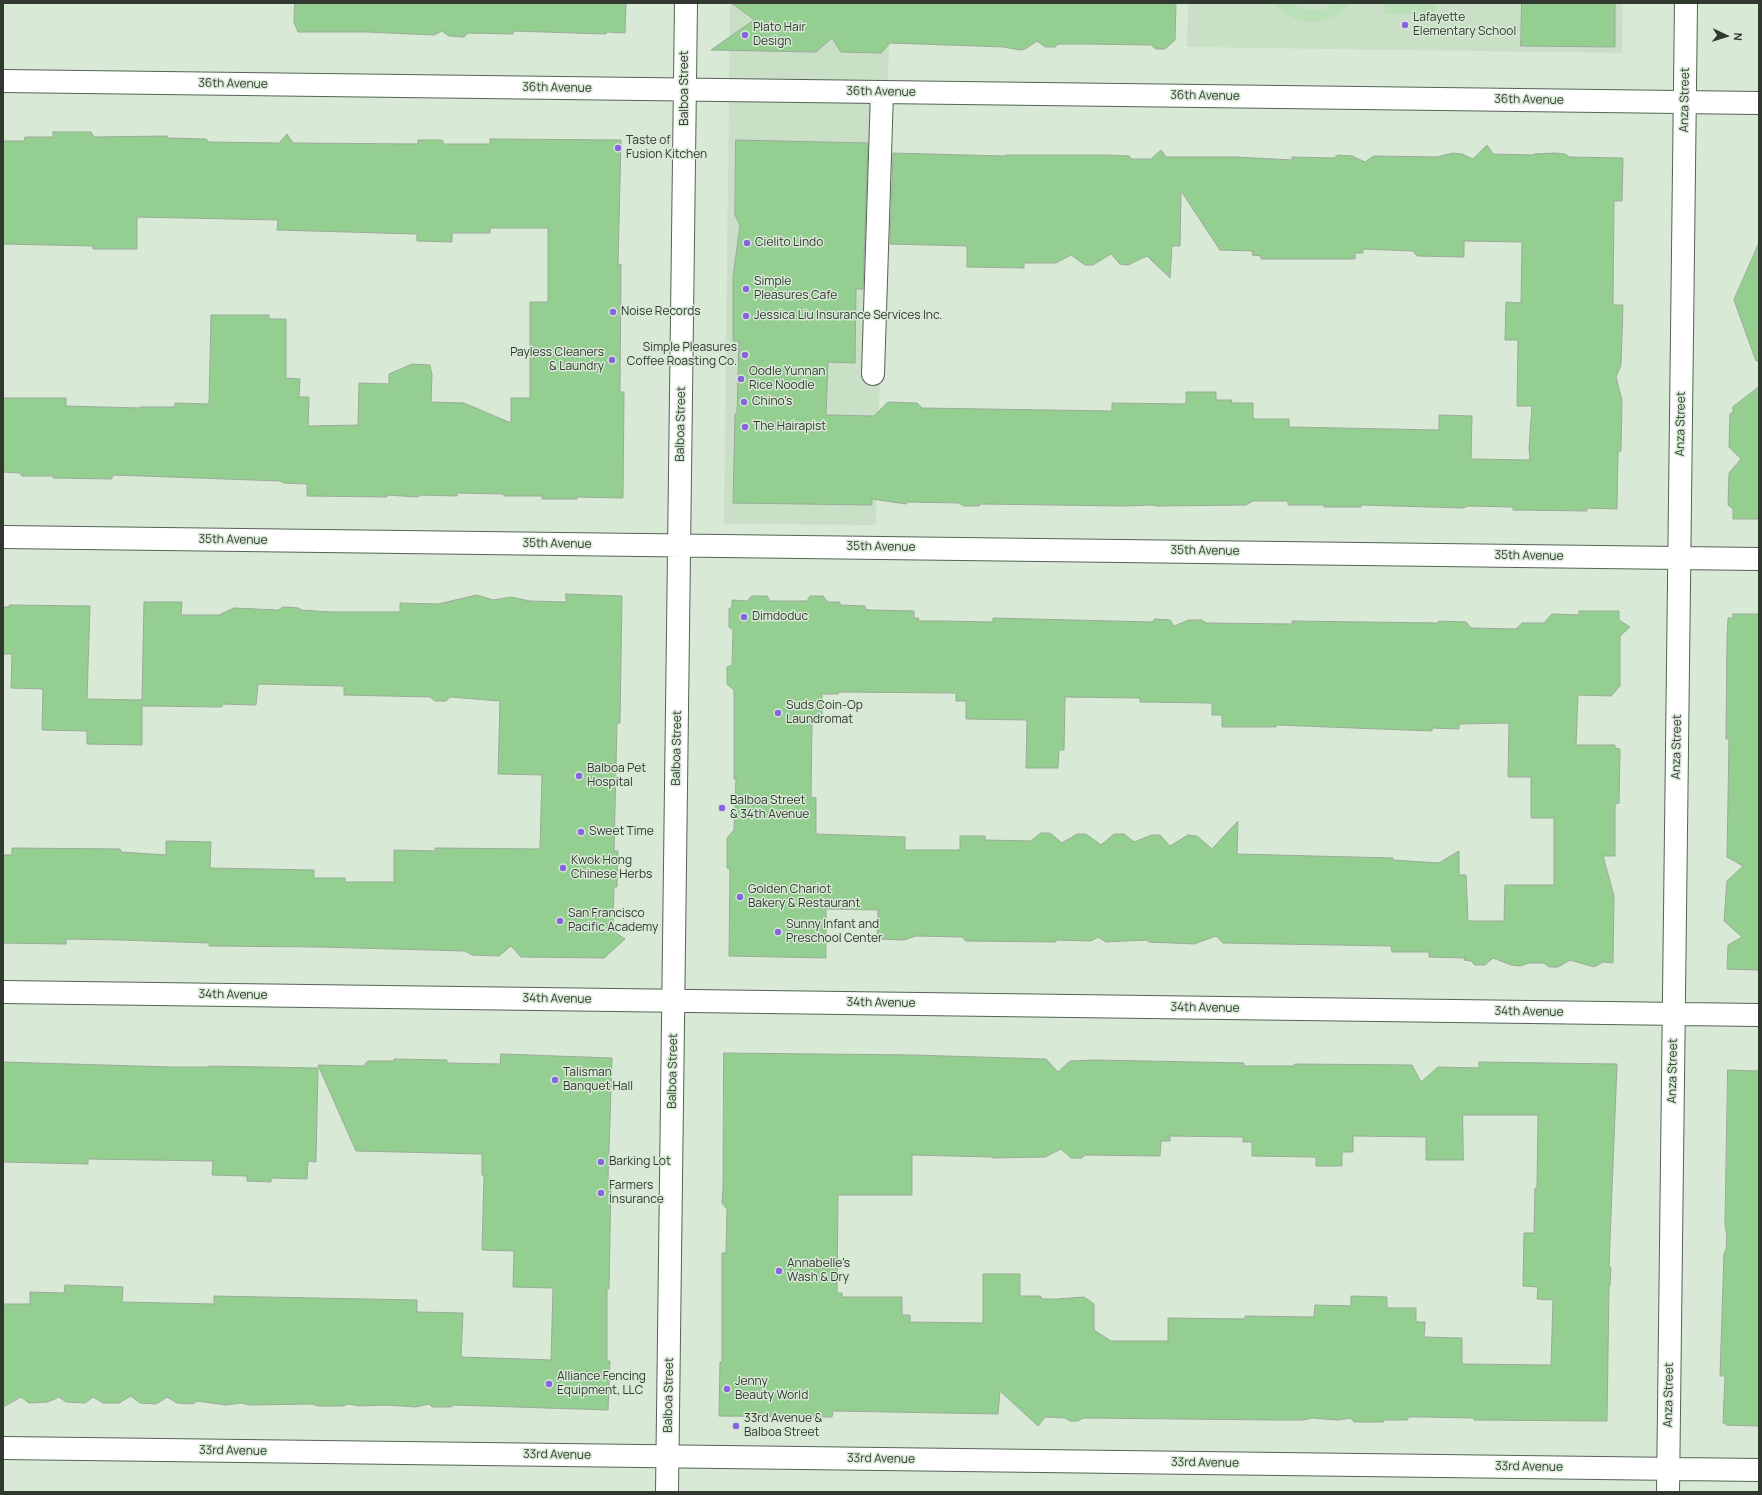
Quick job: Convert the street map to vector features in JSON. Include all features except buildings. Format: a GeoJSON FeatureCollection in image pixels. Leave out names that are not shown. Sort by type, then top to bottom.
{"type":"FeatureCollection","features":[{"type":"Feature","properties":{"kind":"street","name":"Balboa Street"},"geometry":{"type":"LineString","coordinates":[[668,1492],[686,3]]}},
{"type":"Feature","properties":{"kind":"street","name":"Anza Street"},"geometry":{"type":"LineString","coordinates":[[1668,1492],[1686,3]]}},
{"type":"Feature","properties":{"kind":"street","name":"36th Avenue"},"geometry":{"type":"LineString","coordinates":[[3,81],[1759,103]]}},
{"type":"Feature","properties":{"kind":"street"},"geometry":{"type":"LineString","coordinates":[[873,374],[882,92]]}},
{"type":"Feature","properties":{"kind":"street","name":"35th Avenue"},"geometry":{"type":"LineString","coordinates":[[3,537],[1759,559]]}},
{"type":"Feature","properties":{"kind":"street","name":"34th Avenue"},"geometry":{"type":"LineString","coordinates":[[3,992],[1759,1015]]}},
{"type":"Feature","properties":{"kind":"street","name":"33rd Avenue"},"geometry":{"type":"LineString","coordinates":[[3,1448],[1759,1470]]}},
{"type":"Feature","properties":{"kind":"shaded area"},"geometry":{"type":"Polygon","coordinates":[[[730,3],[890,3],[876,525],[724,524],[730,3]]]}},
{"type":"Feature","properties":{"kind":"shaded area","name":"Lafayette Elementary School"},"geometry":{"type":"Polygon","coordinates":[[[1188,3],[1623,3],[1622,53],[1187,47],[1188,3]]]}},
{"type":"Feature","properties":{"kind":"shaded area"},"geometry":{"type":"Polygon","coordinates":[[[1274,3],[1291,3],[1302,9],[1322,10],[1334,3],[1350,3],[1333,17],[1323,21],[1312,22],[1301,21],[1291,17],[1274,3]]]}},
{"type":"Feature","properties":{"kind":"shaded area"},"geometry":{"type":"Polygon","coordinates":[[[1385,3],[1436,3],[1436,14],[1385,14],[1385,3]]]}},
{"type":"Feature","properties":{"kind":"place","name":"Lafayette Elementary School"},"geometry":{"type":"Point","coordinates":[1405,25]}},
{"type":"Feature","properties":{"kind":"place","name":"Plato Hair Design"},"geometry":{"type":"Point","coordinates":[745,35]}},
{"type":"Feature","properties":{"kind":"place","name":"Taste of Fusion Kitchen"},"geometry":{"type":"Point","coordinates":[618,148]}},
{"type":"Feature","properties":{"kind":"place","name":"Cielito Lindo"},"geometry":{"type":"Point","coordinates":[747,243]}},
{"type":"Feature","properties":{"kind":"place","name":"Simple Pleasures Cafe"},"geometry":{"type":"Point","coordinates":[746,289]}},
{"type":"Feature","properties":{"kind":"place","name":"Noise Records"},"geometry":{"type":"Point","coordinates":[613,312]}},
{"type":"Feature","properties":{"kind":"place","name":"Jessica Liu Insurance Services Inc."},"geometry":{"type":"Point","coordinates":[746,316]}},
{"type":"Feature","properties":{"kind":"place","name":"Simple Pleasures Coffee Roasting Co."},"geometry":{"type":"Point","coordinates":[745,355]}},
{"type":"Feature","properties":{"kind":"place","name":"Payless Cleaners & Laundry"},"geometry":{"type":"Point","coordinates":[612,360]}},
{"type":"Feature","properties":{"kind":"place","name":"Oodle Yunnan Rice Noodle"},"geometry":{"type":"Point","coordinates":[741,379]}},
{"type":"Feature","properties":{"kind":"place","name":"Chino's"},"geometry":{"type":"Point","coordinates":[744,402]}},
{"type":"Feature","properties":{"kind":"place","name":"The Hairapist"},"geometry":{"type":"Point","coordinates":[745,427]}},
{"type":"Feature","properties":{"kind":"place","name":"Dimdoduc"},"geometry":{"type":"Point","coordinates":[744,617]}},
{"type":"Feature","properties":{"kind":"place","name":"Suds Coin-Op Laundromat"},"geometry":{"type":"Point","coordinates":[778,713]}},
{"type":"Feature","properties":{"kind":"place","name":"Balboa Pet Hospital"},"geometry":{"type":"Point","coordinates":[579,776]}},
{"type":"Feature","properties":{"kind":"place","name":"Balboa Street & 34th Avenue"},"geometry":{"type":"Point","coordinates":[722,808]}},
{"type":"Feature","properties":{"kind":"place","name":"Sweet Time"},"geometry":{"type":"Point","coordinates":[581,832]}},
{"type":"Feature","properties":{"kind":"place","name":"Kwok Hong Chinese Herbs"},"geometry":{"type":"Point","coordinates":[563,868]}},
{"type":"Feature","properties":{"kind":"place","name":"Golden Chariot Bakery & Restaurant"},"geometry":{"type":"Point","coordinates":[740,897]}},
{"type":"Feature","properties":{"kind":"place","name":"San Francisco Pacific Academy"},"geometry":{"type":"Point","coordinates":[560,921]}},
{"type":"Feature","properties":{"kind":"place","name":"Sunny Infant and Preschool Center"},"geometry":{"type":"Point","coordinates":[778,932]}},
{"type":"Feature","properties":{"kind":"place","name":"Talisman Banquet Hall"},"geometry":{"type":"Point","coordinates":[555,1080]}},
{"type":"Feature","properties":{"kind":"place","name":"Barking Lot"},"geometry":{"type":"Point","coordinates":[601,1162]}},
{"type":"Feature","properties":{"kind":"place","name":"Farmers Insurance"},"geometry":{"type":"Point","coordinates":[601,1193]}},
{"type":"Feature","properties":{"kind":"place","name":"Annabelle's Wash & Dry"},"geometry":{"type":"Point","coordinates":[779,1271]}},
{"type":"Feature","properties":{"kind":"place","name":"Alliance Fencing Equipment, LLC"},"geometry":{"type":"Point","coordinates":[549,1384]}},
{"type":"Feature","properties":{"kind":"place","name":"Jenny Beauty World"},"geometry":{"type":"Point","coordinates":[727,1389]}},
{"type":"Feature","properties":{"kind":"place","name":"33rd Avenue & Balboa Street"},"geometry":{"type":"Point","coordinates":[736,1426]}}]}
